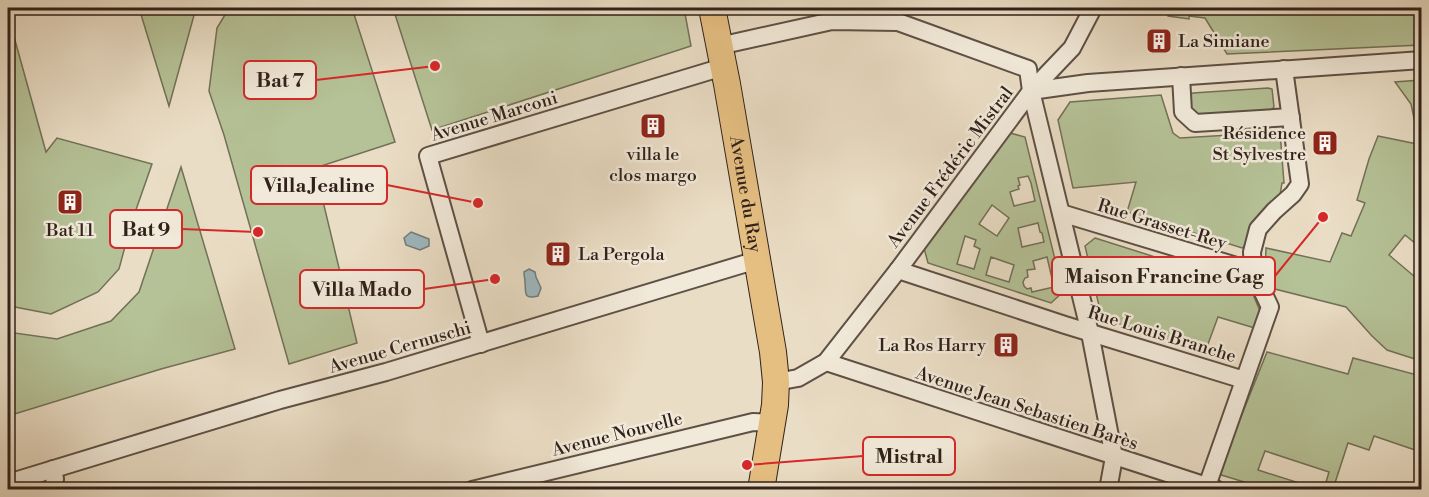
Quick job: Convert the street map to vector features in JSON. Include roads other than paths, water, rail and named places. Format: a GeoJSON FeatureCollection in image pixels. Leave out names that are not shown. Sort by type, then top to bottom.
{"type":"FeatureCollection","features":[{"type":"Feature","properties":{"kind":"main road","name":"Avenue du Ray"},"geometry":{"type":"LineString","coordinates":[[712,8],[773,352],[776,382],[775,405],[761,489]]}},
{"type":"Feature","properties":{"kind":"street"},"geometry":{"type":"LineString","coordinates":[[1031,91],[1072,48],[1093,8]]}},
{"type":"Feature","properties":{"kind":"street"},"geometry":{"type":"LineString","coordinates":[[721,57],[832,21],[898,22],[1028,69],[1031,91],[1090,333],[1114,457],[1108,489]]}},
{"type":"Feature","properties":{"kind":"street","name":"Avenue Marconi"},"geometry":{"type":"LineString","coordinates":[[481,344],[428,156],[721,57]]}},
{"type":"Feature","properties":{"kind":"street","name":"Avenue Frédéric Mistral"},"geometry":{"type":"LineString","coordinates":[[776,382],[798,378],[826,362],[898,270],[1031,91],[1088,83],[1422,60]]}},
{"type":"Feature","properties":{"kind":"street"},"geometry":{"type":"LineString","coordinates":[[1212,488],[1244,380],[1270,307],[1253,271],[1252,252],[1258,229],[1293,194],[1299,184],[1284,69]]}},
{"type":"Feature","properties":{"kind":"street"},"geometry":{"type":"LineString","coordinates":[[1181,76],[1184,112],[1195,123],[1291,117]]}},
{"type":"Feature","properties":{"kind":"street","name":"Rue Grasset-Rey"},"geometry":{"type":"LineString","coordinates":[[1061,213],[1253,271]]}},
{"type":"Feature","properties":{"kind":"street","name":"Avenue Cernuschi"},"geometry":{"type":"LineString","coordinates":[[8,483],[280,400],[386,372],[757,260]]}},
{"type":"Feature","properties":{"kind":"street","name":"Rue Louis Branche"},"geometry":{"type":"LineString","coordinates":[[898,270],[1090,333],[1244,380]]}},
{"type":"Feature","properties":{"kind":"street","name":"Avenue Jean Sebastien Barès"},"geometry":{"type":"LineString","coordinates":[[826,362],[1212,488]]}},
{"type":"Feature","properties":{"kind":"street","name":"Avenue Nouvelle"},"geometry":{"type":"LineString","coordinates":[[472,489],[753,422],[772,423]]}},
{"type":"Feature","properties":{"kind":"street"},"geometry":{"type":"LineString","coordinates":[[53,469],[55,479],[53,489]]}},
{"type":"Feature","properties":{"kind":"water"},"geometry":{"type":"Polygon","coordinates":[[[411,232],[429,239],[429,246],[420,250],[406,245],[404,238],[411,232]]]}},
{"type":"Feature","properties":{"kind":"water"},"geometry":{"type":"Polygon","coordinates":[[[529,269],[535,272],[541,288],[538,296],[526,295],[524,272],[529,269]]]}},
{"type":"Feature","properties":{"kind":"place","name":"La Simiane"},"geometry":{"type":"Point","coordinates":[1159,41]}},
{"type":"Feature","properties":{"kind":"place","name":"Bat 7"},"geometry":{"type":"Point","coordinates":[435,66]}},
{"type":"Feature","properties":{"kind":"place","name":"villa le clos margo"},"geometry":{"type":"Point","coordinates":[653,126]}},
{"type":"Feature","properties":{"kind":"place","name":"Résidence St Sylvestre"},"geometry":{"type":"Point","coordinates":[1325,143]}},
{"type":"Feature","properties":{"kind":"place","name":"Bat 11"},"geometry":{"type":"Point","coordinates":[70,202]}},
{"type":"Feature","properties":{"kind":"place","name":"Villa Jealine"},"geometry":{"type":"Point","coordinates":[478,203]}},
{"type":"Feature","properties":{"kind":"place","name":"Maison Francine Gag"},"geometry":{"type":"Point","coordinates":[1323,217]}},
{"type":"Feature","properties":{"kind":"place","name":"Bat 9"},"geometry":{"type":"Point","coordinates":[258,232]}},
{"type":"Feature","properties":{"kind":"place","name":"La Pergola"},"geometry":{"type":"Point","coordinates":[558,254]}},
{"type":"Feature","properties":{"kind":"place","name":"Villa Mado"},"geometry":{"type":"Point","coordinates":[495,279]}},
{"type":"Feature","properties":{"kind":"place","name":"La Ros Harry"},"geometry":{"type":"Point","coordinates":[1006,345]}},
{"type":"Feature","properties":{"kind":"place","name":"Mistral"},"geometry":{"type":"Point","coordinates":[747,465]}}]}
